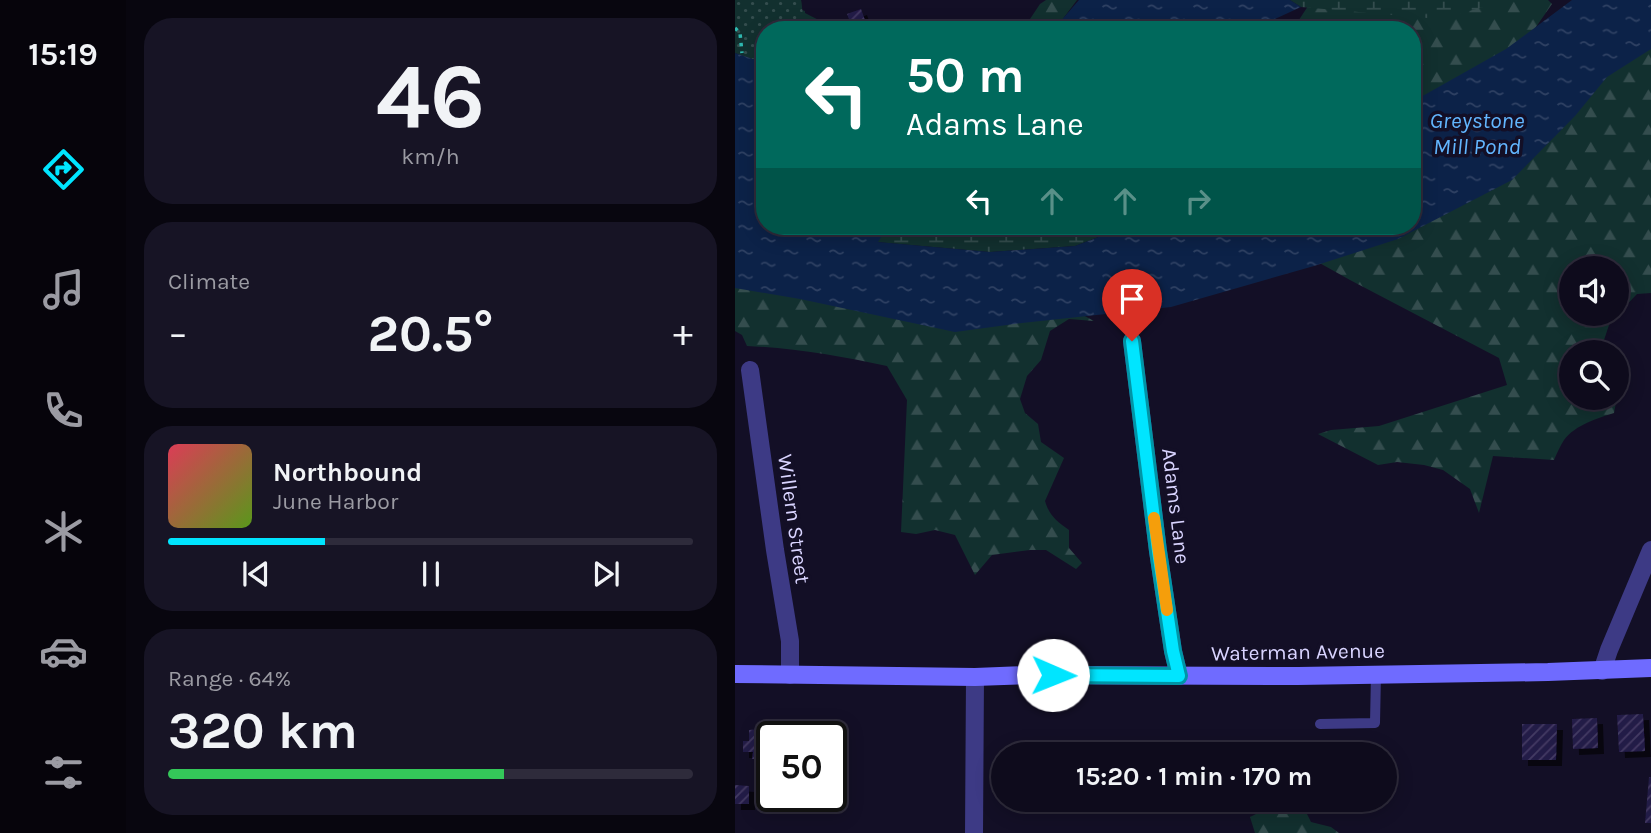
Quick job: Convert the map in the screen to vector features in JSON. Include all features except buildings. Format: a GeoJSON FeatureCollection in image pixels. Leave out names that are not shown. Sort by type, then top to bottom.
{"type":"FeatureCollection","features":[{"type":"Feature","properties":{"kind":"main road","name":"Waterman Avenue"},"geometry":{"type":"LineString","coordinates":[[735,674],[1179,676],[1602,671],[1651,668]]}},
{"type":"Feature","properties":{"kind":"street","name":"Adams Lane"},"geometry":{"type":"LineString","coordinates":[[1132,341],[1158,551],[1179,676]]}},
{"type":"Feature","properties":{"kind":"street","name":"Willern Street"},"geometry":{"type":"LineString","coordinates":[[750,370],[790,641],[790,675]]}},
{"type":"Feature","properties":{"kind":"street"},"geometry":{"type":"LineString","coordinates":[[1602,671],[1651,550]]}},
{"type":"Feature","properties":{"kind":"street"},"geometry":{"type":"LineString","coordinates":[[974,833],[975,677]]}},
{"type":"Feature","properties":{"kind":"lane"},"geometry":{"type":"LineString","coordinates":[[1319,724],[1375,723],[1376,674]]}},
{"type":"Feature","properties":{"kind":"path"},"geometry":{"type":"LineString","coordinates":[[735,28],[740,33],[742,53]]}},
{"type":"Feature","properties":{"kind":"green space"},"geometry":{"type":"Polygon","coordinates":[[[735,0],[801,0],[804,21],[756,21],[756,60],[735,53],[735,0]]]}},
{"type":"Feature","properties":{"kind":"green space"},"geometry":{"type":"Polygon","coordinates":[[[801,0],[802,10],[821,21],[770,21],[801,0]]]}},
{"type":"Feature","properties":{"kind":"green space"},"geometry":{"type":"Polygon","coordinates":[[[1046,0],[1077,0],[1061,21],[1028,21],[1046,0]]]}},
{"type":"Feature","properties":{"kind":"green space"},"geometry":{"type":"Polygon","coordinates":[[[1290,0],[1510,0],[1439,19],[1301,7],[1290,0]]]}},
{"type":"Feature","properties":{"kind":"green space"},"geometry":{"type":"Polygon","coordinates":[[[1312,0],[1548,0],[1552,4],[1529,37],[1421,115],[1421,21],[1298,21],[1312,0]]]}},
{"type":"Feature","properties":{"kind":"green space"},"geometry":{"type":"Polygon","coordinates":[[[1651,23],[1651,293],[1637,294],[1629,302],[1629,256],[1559,256],[1559,326],[1609,326],[1604,340],[1559,340],[1559,410],[1615,410],[1614,413],[1574,430],[1564,440],[1554,460],[1493,456],[1479,513],[1470,489],[1443,470],[1397,462],[1378,465],[1318,434],[1331,430],[1379,426],[1507,385],[1499,358],[1291,247],[1360,235],[1421,235],[1421,218],[1651,23]]]}},
{"type":"Feature","properties":{"kind":"green space"},"geometry":{"type":"Polygon","coordinates":[[[882,235],[1104,235],[1075,246],[990,252],[877,242],[882,235]]]}},
{"type":"Feature","properties":{"kind":"green space"},"geometry":{"type":"Polygon","coordinates":[[[735,286],[1068,307],[1094,321],[1069,319],[1050,331],[1041,360],[1027,376],[1020,399],[1025,413],[1038,424],[1041,442],[1064,458],[1045,501],[1054,517],[1069,530],[1069,548],[1082,563],[1076,569],[1046,550],[1030,550],[992,555],[975,575],[955,535],[935,530],[916,534],[901,532],[907,400],[887,366],[817,353],[747,346],[742,335],[735,331],[735,286]]]}},
{"type":"Feature","properties":{"kind":"green space"},"geometry":{"type":"Polygon","coordinates":[[[1260,812],[1306,812],[1311,822],[1331,827],[1339,833],[1255,833],[1250,817],[1260,812]]]}},
{"type":"Feature","properties":{"kind":"water"},"geometry":{"type":"Polygon","coordinates":[[[1079,0],[1290,0],[1301,7],[1271,21],[1061,21],[1079,0]]]}},
{"type":"Feature","properties":{"kind":"water","name":"Greystone Mill Pond"},"geometry":{"type":"Polygon","coordinates":[[[1572,0],[1651,0],[1651,49],[1607,77],[1575,116],[1512,180],[1421,227],[1421,97],[1506,49],[1572,0]]]}},
{"type":"Feature","properties":{"kind":"water","name":"Greystone Mill Pond"},"geometry":{"type":"Polygon","coordinates":[[[735,53],[756,60],[756,235],[882,235],[878,242],[990,252],[1075,246],[1104,235],[1406,235],[1314,266],[1171,307],[955,332],[735,288],[735,53]]]}},
{"type":"Feature","properties":{"kind":"slow traffic"},"geometry":{"type":"LineString","coordinates":[[1154,518],[1167,610]]}},
{"type":"Feature","properties":{"kind":"route"},"geometry":{"type":"LineString","coordinates":[[1053,675],[1179,676],[1158,551],[1132,341]]}}]}
